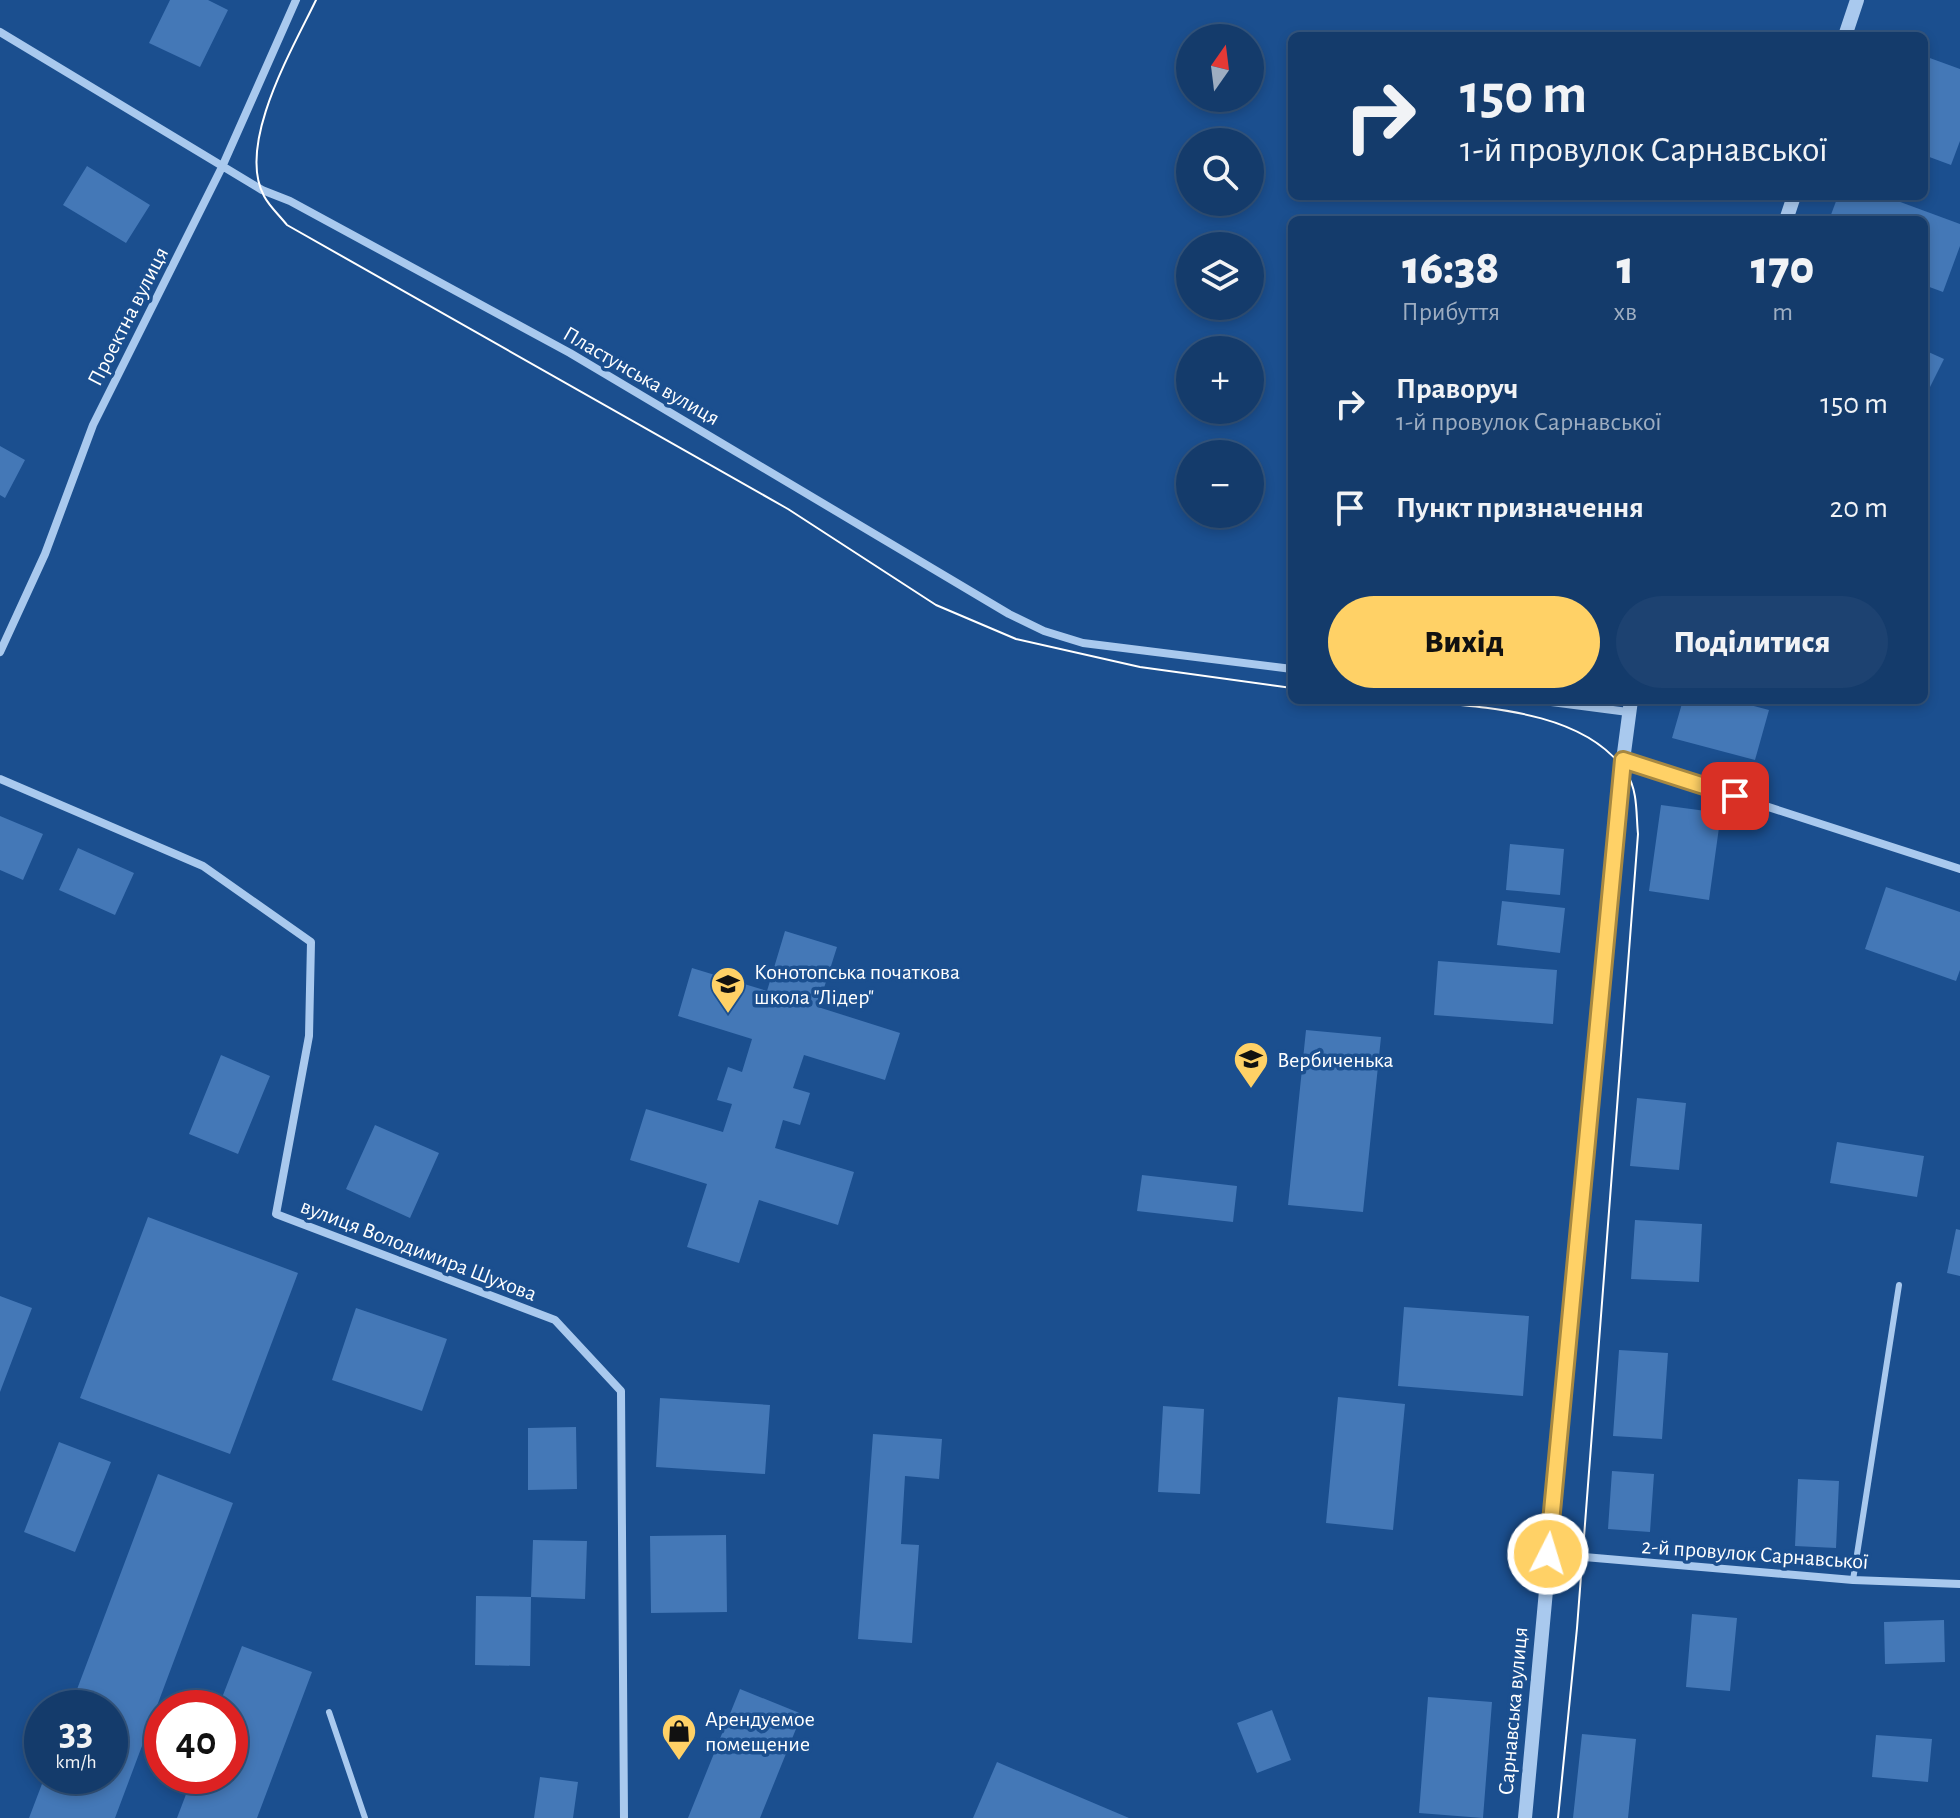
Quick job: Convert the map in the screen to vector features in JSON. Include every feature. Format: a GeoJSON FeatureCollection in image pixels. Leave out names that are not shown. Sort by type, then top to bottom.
{"type":"FeatureCollection","features":[{"type":"Feature","properties":{"kind":"street","name":"Проектна вулиця"},"geometry":{"type":"LineString","coordinates":[[0,652],[45,554],[93,425],[222,167],[296,0]]}},
{"type":"Feature","properties":{"kind":"street"},"geometry":{"type":"LineString","coordinates":[[1846,32],[1857,0]]}},
{"type":"Feature","properties":{"kind":"street","name":"Пластунська вулиця"},"geometry":{"type":"LineString","coordinates":[[0,32],[222,167],[570,353],[1009,614],[1044,631],[1083,643],[1288,669]]}},
{"type":"Feature","properties":{"kind":"street"},"geometry":{"type":"LineString","coordinates":[[1599,704],[1630,706]]}},
{"type":"Feature","properties":{"kind":"street","name":"Сарнавська вулиця"},"geometry":{"type":"LineString","coordinates":[[1525,1818],[1630,706]]}},
{"type":"Feature","properties":{"kind":"street"},"geometry":{"type":"LineString","coordinates":[[1623,760],[1960,869]]}},
{"type":"Feature","properties":{"kind":"street","name":"вулиця Володимира Шухова"},"geometry":{"type":"LineString","coordinates":[[0,779],[203,866],[311,942],[309,1036],[276,1214],[555,1320],[621,1391],[624,1818]]}},
{"type":"Feature","properties":{"kind":"street","name":"2-й провулок Сарнавської"},"geometry":{"type":"LineString","coordinates":[[1548,1554],[1853,1580],[1960,1584]]}},
{"type":"Feature","properties":{"kind":"lane"},"geometry":{"type":"LineString","coordinates":[[1853,1580],[1899,1285]]}},
{"type":"Feature","properties":{"kind":"lane"},"geometry":{"type":"LineString","coordinates":[[329,1712],[365,1818]]}},
{"type":"Feature","properties":{"kind":"building"},"geometry":{"type":"Polygon","coordinates":[[[170,0],[208,0],[228,10],[200,67],[149,43],[170,0]]]}},
{"type":"Feature","properties":{"kind":"building"},"geometry":{"type":"Polygon","coordinates":[[[1928,57],[1960,69],[1960,141],[1951,165],[1928,156],[1928,57]]]}},
{"type":"Feature","properties":{"kind":"building"},"geometry":{"type":"Polygon","coordinates":[[[87,166],[150,205],[126,243],[63,205],[87,166]]]}},
{"type":"Feature","properties":{"kind":"building"},"geometry":{"type":"Polygon","coordinates":[[[1836,200],[1895,200],[1960,224],[1960,246],[1943,292],[1928,286],[1928,216],[1830,216],[1836,200]]]}},
{"type":"Feature","properties":{"kind":"building"},"geometry":{"type":"Polygon","coordinates":[[[1928,352],[1944,359],[1928,391],[1928,352]]]}},
{"type":"Feature","properties":{"kind":"building"},"geometry":{"type":"Polygon","coordinates":[[[0,446],[25,460],[5,498],[0,495],[0,446]]]}},
{"type":"Feature","properties":{"kind":"building"},"geometry":{"type":"Polygon","coordinates":[[[1682,704],[1746,704],[1769,710],[1755,760],[1672,738],[1682,704]]]}},
{"type":"Feature","properties":{"kind":"building"},"geometry":{"type":"Polygon","coordinates":[[[1661,805],[1721,813],[1709,900],[1649,891],[1661,805]]]}},
{"type":"Feature","properties":{"kind":"building"},"geometry":{"type":"Polygon","coordinates":[[[0,816],[43,834],[23,880],[0,870],[0,816]]]}},
{"type":"Feature","properties":{"kind":"building"},"geometry":{"type":"Polygon","coordinates":[[[1510,844],[1564,849],[1560,895],[1506,890],[1510,844]]]}},
{"type":"Feature","properties":{"kind":"building"},"geometry":{"type":"Polygon","coordinates":[[[78,848],[134,873],[115,915],[59,890],[78,848]]]}},
{"type":"Feature","properties":{"kind":"building"},"geometry":{"type":"Polygon","coordinates":[[[1886,887],[1960,912],[1960,970],[1956,981],[1865,949],[1886,887]]]}},
{"type":"Feature","properties":{"kind":"building"},"geometry":{"type":"Polygon","coordinates":[[[1502,901],[1565,908],[1560,953],[1497,945],[1502,901]]]}},
{"type":"Feature","properties":{"kind":"building"},"geometry":{"type":"Polygon","coordinates":[[[785,931],[837,947],[818,1007],[900,1033],[885,1080],[804,1055],[793,1088],[810,1093],[800,1125],[783,1120],[775,1148],[854,1172],[838,1225],[759,1200],[739,1263],[687,1247],[707,1184],[630,1160],[646,1109],[723,1132],[732,1104],[717,1100],[728,1067],[742,1072],[752,1039],[678,1016],[692,968],[767,991],[785,931]]]}},
{"type":"Feature","properties":{"kind":"building"},"geometry":{"type":"Polygon","coordinates":[[[1438,961],[1557,970],[1553,1024],[1434,1015],[1438,961]]]}},
{"type":"Feature","properties":{"kind":"building"},"geometry":{"type":"Polygon","coordinates":[[[1306,1030],[1381,1037],[1363,1212],[1288,1205],[1306,1030]]]}},
{"type":"Feature","properties":{"kind":"building"},"geometry":{"type":"Polygon","coordinates":[[[221,1055],[270,1076],[238,1154],[189,1134],[221,1055]]]}},
{"type":"Feature","properties":{"kind":"building"},"geometry":{"type":"Polygon","coordinates":[[[1637,1098],[1686,1103],[1679,1170],[1630,1166],[1637,1098]]]}},
{"type":"Feature","properties":{"kind":"building"},"geometry":{"type":"Polygon","coordinates":[[[375,1125],[439,1153],[410,1218],[346,1189],[375,1125]]]}},
{"type":"Feature","properties":{"kind":"building"},"geometry":{"type":"Polygon","coordinates":[[[1837,1142],[1924,1156],[1917,1197],[1830,1183],[1837,1142]]]}},
{"type":"Feature","properties":{"kind":"building"},"geometry":{"type":"Polygon","coordinates":[[[1142,1175],[1237,1186],[1233,1222],[1137,1211],[1142,1175]]]}},
{"type":"Feature","properties":{"kind":"building"},"geometry":{"type":"Polygon","coordinates":[[[148,1217],[298,1273],[230,1454],[80,1398],[148,1217]]]}},
{"type":"Feature","properties":{"kind":"building"},"geometry":{"type":"Polygon","coordinates":[[[1635,1220],[1702,1224],[1699,1282],[1631,1279],[1635,1220]]]}},
{"type":"Feature","properties":{"kind":"building"},"geometry":{"type":"Polygon","coordinates":[[[1956,1229],[1960,1230],[1960,1276],[1947,1273],[1956,1229]]]}},
{"type":"Feature","properties":{"kind":"building"},"geometry":{"type":"Polygon","coordinates":[[[0,1296],[32,1308],[0,1392],[0,1296]]]}},
{"type":"Feature","properties":{"kind":"building"},"geometry":{"type":"Polygon","coordinates":[[[1404,1307],[1529,1316],[1523,1396],[1398,1386],[1404,1307]]]}},
{"type":"Feature","properties":{"kind":"building"},"geometry":{"type":"Polygon","coordinates":[[[356,1308],[447,1339],[422,1411],[332,1380],[356,1308]]]}},
{"type":"Feature","properties":{"kind":"building"},"geometry":{"type":"Polygon","coordinates":[[[1619,1350],[1668,1353],[1662,1439],[1613,1436],[1619,1350]]]}},
{"type":"Feature","properties":{"kind":"building"},"geometry":{"type":"Polygon","coordinates":[[[1338,1397],[1405,1404],[1393,1530],[1326,1523],[1338,1397]]]}},
{"type":"Feature","properties":{"kind":"building"},"geometry":{"type":"Polygon","coordinates":[[[660,1398],[770,1405],[765,1474],[656,1467],[660,1398]]]}},
{"type":"Feature","properties":{"kind":"building"},"geometry":{"type":"Polygon","coordinates":[[[1163,1406],[1204,1409],[1200,1494],[1158,1492],[1163,1406]]]}},
{"type":"Feature","properties":{"kind":"building"},"geometry":{"type":"Polygon","coordinates":[[[576,1427],[577,1489],[528,1490],[528,1428],[576,1427]]]}},
{"type":"Feature","properties":{"kind":"building"},"geometry":{"type":"Polygon","coordinates":[[[873,1434],[942,1439],[939,1479],[905,1476],[901,1544],[919,1545],[912,1643],[858,1639],[873,1434]]]}},
{"type":"Feature","properties":{"kind":"building"},"geometry":{"type":"Polygon","coordinates":[[[59,1442],[111,1462],[75,1552],[24,1532],[59,1442]]]}},
{"type":"Feature","properties":{"kind":"building"},"geometry":{"type":"Polygon","coordinates":[[[1612,1471],[1654,1474],[1650,1532],[1608,1529],[1612,1471]]]}},
{"type":"Feature","properties":{"kind":"building"},"geometry":{"type":"Polygon","coordinates":[[[158,1474],[233,1503],[163,1690],[144,1690],[144,1741],[128,1783],[128,1690],[77,1690],[158,1474]]]}},
{"type":"Feature","properties":{"kind":"building"},"geometry":{"type":"Polygon","coordinates":[[[1798,1479],[1839,1481],[1836,1548],[1795,1546],[1798,1479]]]}},
{"type":"Feature","properties":{"kind":"building"},"geometry":{"type":"Polygon","coordinates":[[[726,1535],[727,1612],[651,1613],[650,1536],[726,1535]]]}},
{"type":"Feature","properties":{"kind":"building"},"geometry":{"type":"Polygon","coordinates":[[[533,1540],[587,1541],[585,1599],[531,1597],[533,1540]]]}},
{"type":"Feature","properties":{"kind":"building"},"geometry":{"type":"Polygon","coordinates":[[[476,1596],[531,1597],[530,1666],[475,1665],[476,1596]]]}},
{"type":"Feature","properties":{"kind":"building"},"geometry":{"type":"Polygon","coordinates":[[[1692,1614],[1737,1618],[1730,1691],[1686,1687],[1692,1614]]]}},
{"type":"Feature","properties":{"kind":"building"},"geometry":{"type":"Polygon","coordinates":[[[1944,1620],[1945,1662],[1885,1664],[1884,1622],[1944,1620]]]}},
{"type":"Feature","properties":{"kind":"building"},"geometry":{"type":"Polygon","coordinates":[[[242,1646],[312,1672],[257,1818],[177,1818],[186,1794],[248,1794],[248,1690],[225,1690],[242,1646]]]}},
{"type":"Feature","properties":{"kind":"building"},"geometry":{"type":"Polygon","coordinates":[[[740,1689],[802,1714],[760,1818],[688,1818],[740,1689]]]}},
{"type":"Feature","properties":{"kind":"building"},"geometry":{"type":"Polygon","coordinates":[[[1428,1697],[1492,1702],[1483,1818],[1419,1813],[1428,1697]]]}},
{"type":"Feature","properties":{"kind":"building"},"geometry":{"type":"Polygon","coordinates":[[[1272,1710],[1291,1760],[1257,1773],[1237,1723],[1272,1710]]]}},
{"type":"Feature","properties":{"kind":"building"},"geometry":{"type":"Polygon","coordinates":[[[1582,1734],[1636,1739],[1628,1818],[1573,1818],[1582,1734]]]}},
{"type":"Feature","properties":{"kind":"building"},"geometry":{"type":"Polygon","coordinates":[[[1876,1735],[1932,1739],[1928,1782],[1872,1777],[1876,1735]]]}},
{"type":"Feature","properties":{"kind":"building"},"geometry":{"type":"Polygon","coordinates":[[[997,1762],[1129,1818],[973,1818],[997,1762]]]}},
{"type":"Feature","properties":{"kind":"building"},"geometry":{"type":"Polygon","coordinates":[[[540,1777],[578,1782],[573,1818],[534,1818],[540,1777]]]}},
{"type":"Feature","properties":{"kind":"building"},"geometry":{"type":"Polygon","coordinates":[[[38,1794],[124,1794],[115,1818],[29,1818],[38,1794]]]}},
{"type":"Feature","properties":{"kind":"tram line"},"geometry":{"type":"LineString","coordinates":[[316,0],[271,96],[257,150],[257,175],[264,196],[287,225],[788,509],[936,605],[1016,639],[1140,667],[1288,687]]}},
{"type":"Feature","properties":{"kind":"tram line"},"geometry":{"type":"LineString","coordinates":[[1450,704],[1526,714],[1584,735],[1608,752],[1627,774],[1636,803],[1638,834],[1577,1628],[1558,1818]]}},
{"type":"Feature","properties":{"kind":"place","name":"Конотопська початкова школа \"Лідер\""},"geometry":{"type":"Point","coordinates":[728,1015]}},
{"type":"Feature","properties":{"kind":"place","name":"Вербиченька"},"geometry":{"type":"Point","coordinates":[1251,1090]}},
{"type":"Feature","properties":{"kind":"place","name":"Арендуемое помещение"},"geometry":{"type":"Point","coordinates":[679,1762]}},
{"type":"Feature","properties":{"kind":"route"},"geometry":{"type":"LineString","coordinates":[[1548,1554],[1623,760],[1735,796]]}}]}
